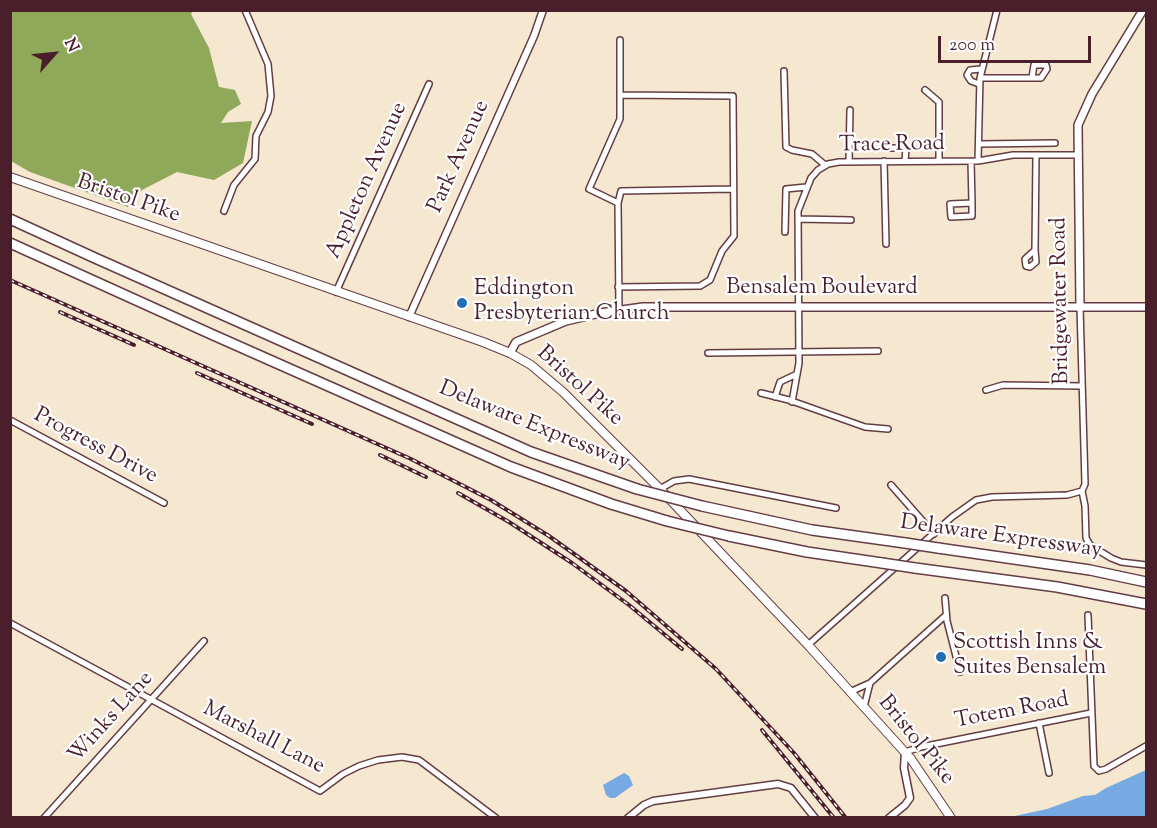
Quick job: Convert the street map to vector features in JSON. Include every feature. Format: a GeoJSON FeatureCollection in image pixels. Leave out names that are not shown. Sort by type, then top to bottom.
{"type":"FeatureCollection","features":[{"type":"Feature","properties":{"kind":"highway","name":"Delaware Expressway"},"geometry":{"type":"LineString","coordinates":[[10,219],[531,452],[637,489],[812,530],[1090,570],[1146,582]]}},
{"type":"Feature","properties":{"kind":"highway","name":"Delaware Expressway"},"geometry":{"type":"LineString","coordinates":[[10,243],[484,456],[567,489],[667,521],[789,549],[1057,587],[1146,604]]}},
{"type":"Feature","properties":{"kind":"main road","name":"Bridgewater Road"},"geometry":{"type":"LineString","coordinates":[[1080,307],[1077,131],[1081,115],[1143,10]]}},
{"type":"Feature","properties":{"kind":"main road","name":"Bristol Pike"},"geometry":{"type":"LineString","coordinates":[[10,177],[510,353],[531,365],[550,380],[660,489],[807,645],[916,765],[951,818]]}},
{"type":"Feature","properties":{"kind":"main road","name":"Bensalem Boulevard"},"geometry":{"type":"LineString","coordinates":[[510,353],[516,342],[545,328],[577,318],[619,310],[653,307],[1146,307]]}},
{"type":"Feature","properties":{"kind":"street"},"geometry":{"type":"LineString","coordinates":[[224,212],[234,185],[255,159],[256,136],[271,102],[268,64],[245,10]]}},
{"type":"Feature","properties":{"kind":"street","name":"Park Avenue"},"geometry":{"type":"LineString","coordinates":[[409,317],[534,36],[543,10]]}},
{"type":"Feature","properties":{"kind":"street"},"geometry":{"type":"LineString","coordinates":[[978,161],[979,81],[997,10]]}},
{"type":"Feature","properties":{"kind":"street"},"geometry":{"type":"LineString","coordinates":[[618,203],[590,189],[620,119],[620,40]]}},
{"type":"Feature","properties":{"kind":"street"},"geometry":{"type":"LineString","coordinates":[[981,69],[974,68],[967,75],[971,81],[1032,78]]}},
{"type":"Feature","properties":{"kind":"street"},"geometry":{"type":"LineString","coordinates":[[784,71],[786,147],[812,154],[825,165]]}},
{"type":"Feature","properties":{"kind":"street","name":"Appleton Avenue"},"geometry":{"type":"LineString","coordinates":[[336,292],[429,84]]}},
{"type":"Feature","properties":{"kind":"street"},"geometry":{"type":"LineString","coordinates":[[925,90],[939,102],[939,161]]}},
{"type":"Feature","properties":{"kind":"street"},"geometry":{"type":"LineString","coordinates":[[618,287],[700,286],[710,280],[722,251],[734,236],[733,96],[620,95]]}},
{"type":"Feature","properties":{"kind":"street"},"geometry":{"type":"LineString","coordinates":[[849,162],[850,110]]}},
{"type":"Feature","properties":{"kind":"street"},"geometry":{"type":"LineString","coordinates":[[978,144],[1055,143]]}},
{"type":"Feature","properties":{"kind":"street"},"geometry":{"type":"LineString","coordinates":[[885,148],[906,148],[905,161]]}},
{"type":"Feature","properties":{"kind":"street","name":"Trace Road"},"geometry":{"type":"LineString","coordinates":[[792,402],[799,351],[797,278],[799,207],[806,187],[816,172],[825,165],[849,162],[978,161],[1013,155],[1077,154]]}},
{"type":"Feature","properties":{"kind":"street"},"geometry":{"type":"LineString","coordinates":[[1035,250],[1036,155]]}},
{"type":"Feature","properties":{"kind":"street"},"geometry":{"type":"LineString","coordinates":[[884,161],[886,244]]}},
{"type":"Feature","properties":{"kind":"street"},"geometry":{"type":"LineString","coordinates":[[971,161],[972,203],[971,217],[951,217],[950,204],[972,203]]}},
{"type":"Feature","properties":{"kind":"street"},"geometry":{"type":"LineString","coordinates":[[785,232],[786,189],[806,187]]}},
{"type":"Feature","properties":{"kind":"street"},"geometry":{"type":"LineString","coordinates":[[619,310],[618,203],[621,191],[732,189]]}},
{"type":"Feature","properties":{"kind":"street"},"geometry":{"type":"LineString","coordinates":[[798,219],[851,220]]}},
{"type":"Feature","properties":{"kind":"street","name":"Bridgewater Road"},"geometry":{"type":"LineString","coordinates":[[1080,307],[1086,538],[1090,545],[1111,558],[1121,562],[1146,565]]}},
{"type":"Feature","properties":{"kind":"street"},"geometry":{"type":"LineString","coordinates":[[708,353],[878,351]]}},
{"type":"Feature","properties":{"kind":"street"},"geometry":{"type":"LineString","coordinates":[[775,396],[780,382],[797,374]]}},
{"type":"Feature","properties":{"kind":"street"},"geometry":{"type":"LineString","coordinates":[[986,390],[993,386],[1003,385],[1081,386]]}},
{"type":"Feature","properties":{"kind":"street"},"geometry":{"type":"LineString","coordinates":[[761,393],[865,427],[888,429]]}},
{"type":"Feature","properties":{"kind":"street","name":"Progress Drive"},"geometry":{"type":"LineString","coordinates":[[10,420],[164,503]]}},
{"type":"Feature","properties":{"kind":"street"},"geometry":{"type":"LineString","coordinates":[[660,489],[678,479],[689,479],[836,508]]}},
{"type":"Feature","properties":{"kind":"street"},"geometry":{"type":"LineString","coordinates":[[891,485],[934,534]]}},
{"type":"Feature","properties":{"kind":"street"},"geometry":{"type":"LineString","coordinates":[[807,645],[962,509],[976,500],[992,497],[1067,495],[1083,491]]}},
{"type":"Feature","properties":{"kind":"street"},"geometry":{"type":"LineString","coordinates":[[945,598],[946,615],[960,672]]}},
{"type":"Feature","properties":{"kind":"street"},"geometry":{"type":"LineString","coordinates":[[850,692],[870,683],[946,615]]}},
{"type":"Feature","properties":{"kind":"street"},"geometry":{"type":"LineString","coordinates":[[1088,615],[1093,763],[1096,770],[1101,771],[1112,767],[1146,746]]}},
{"type":"Feature","properties":{"kind":"street","name":"Marshall Lane"},"geometry":{"type":"LineString","coordinates":[[10,623],[320,791],[352,769],[378,760],[402,757],[419,759],[496,818]]}},
{"type":"Feature","properties":{"kind":"street","name":"Winks Lane"},"geometry":{"type":"LineString","coordinates":[[44,818],[204,641]]}},
{"type":"Feature","properties":{"kind":"street"},"geometry":{"type":"LineString","coordinates":[[864,707],[870,683]]}},
{"type":"Feature","properties":{"kind":"street","name":"Totem Road"},"geometry":{"type":"LineString","coordinates":[[905,752],[1091,713]]}},
{"type":"Feature","properties":{"kind":"street"},"geometry":{"type":"LineString","coordinates":[[1039,723],[1049,773]]}},
{"type":"Feature","properties":{"kind":"street"},"geometry":{"type":"LineString","coordinates":[[889,818],[909,801],[910,795],[904,768],[905,752]]}},
{"type":"Feature","properties":{"kind":"street"},"geometry":{"type":"LineString","coordinates":[[906,778],[916,765]]}},
{"type":"Feature","properties":{"kind":"street"},"geometry":{"type":"LineString","coordinates":[[628,818],[653,801],[778,784],[791,788],[814,818]]}},
{"type":"Feature","properties":{"kind":"green space"},"geometry":{"type":"Polygon","coordinates":[[[11,10],[193,11],[191,14],[209,48],[219,87],[235,90],[241,104],[228,112],[221,123],[252,121],[243,163],[214,180],[177,172],[142,190],[128,207],[30,172],[11,161],[11,10]]]}},
{"type":"Feature","properties":{"kind":"water"},"geometry":{"type":"Polygon","coordinates":[[[1146,770],[1146,817],[1010,817],[1047,809],[1083,796],[1095,795],[1146,770]]]}},
{"type":"Feature","properties":{"kind":"water"},"geometry":{"type":"Polygon","coordinates":[[[624,773],[629,776],[633,785],[615,798],[610,798],[606,795],[603,785],[624,773]]]}},
{"type":"Feature","properties":{"kind":"railway"},"geometry":{"type":"LineString","coordinates":[[10,280],[411,459],[491,500],[549,536],[626,591],[716,669],[794,753],[846,818]]}},
{"type":"Feature","properties":{"kind":"railway"},"geometry":{"type":"LineString","coordinates":[[60,312],[134,345]]}},
{"type":"Feature","properties":{"kind":"railway"},"geometry":{"type":"LineString","coordinates":[[197,373],[312,424]]}},
{"type":"Feature","properties":{"kind":"railway"},"geometry":{"type":"LineString","coordinates":[[380,455],[426,477]]}},
{"type":"Feature","properties":{"kind":"railway"},"geometry":{"type":"LineString","coordinates":[[458,493],[509,522],[572,563],[629,605],[682,649]]}},
{"type":"Feature","properties":{"kind":"railway"},"geometry":{"type":"LineString","coordinates":[[762,730],[834,818]]}},
{"type":"Feature","properties":{"kind":"place","name":"Eddington Presbyterian Church"},"geometry":{"type":"Point","coordinates":[462,303]}},
{"type":"Feature","properties":{"kind":"place","name":"Scottish Inns & Suites Bensalem"},"geometry":{"type":"Point","coordinates":[941,657]}}]}
